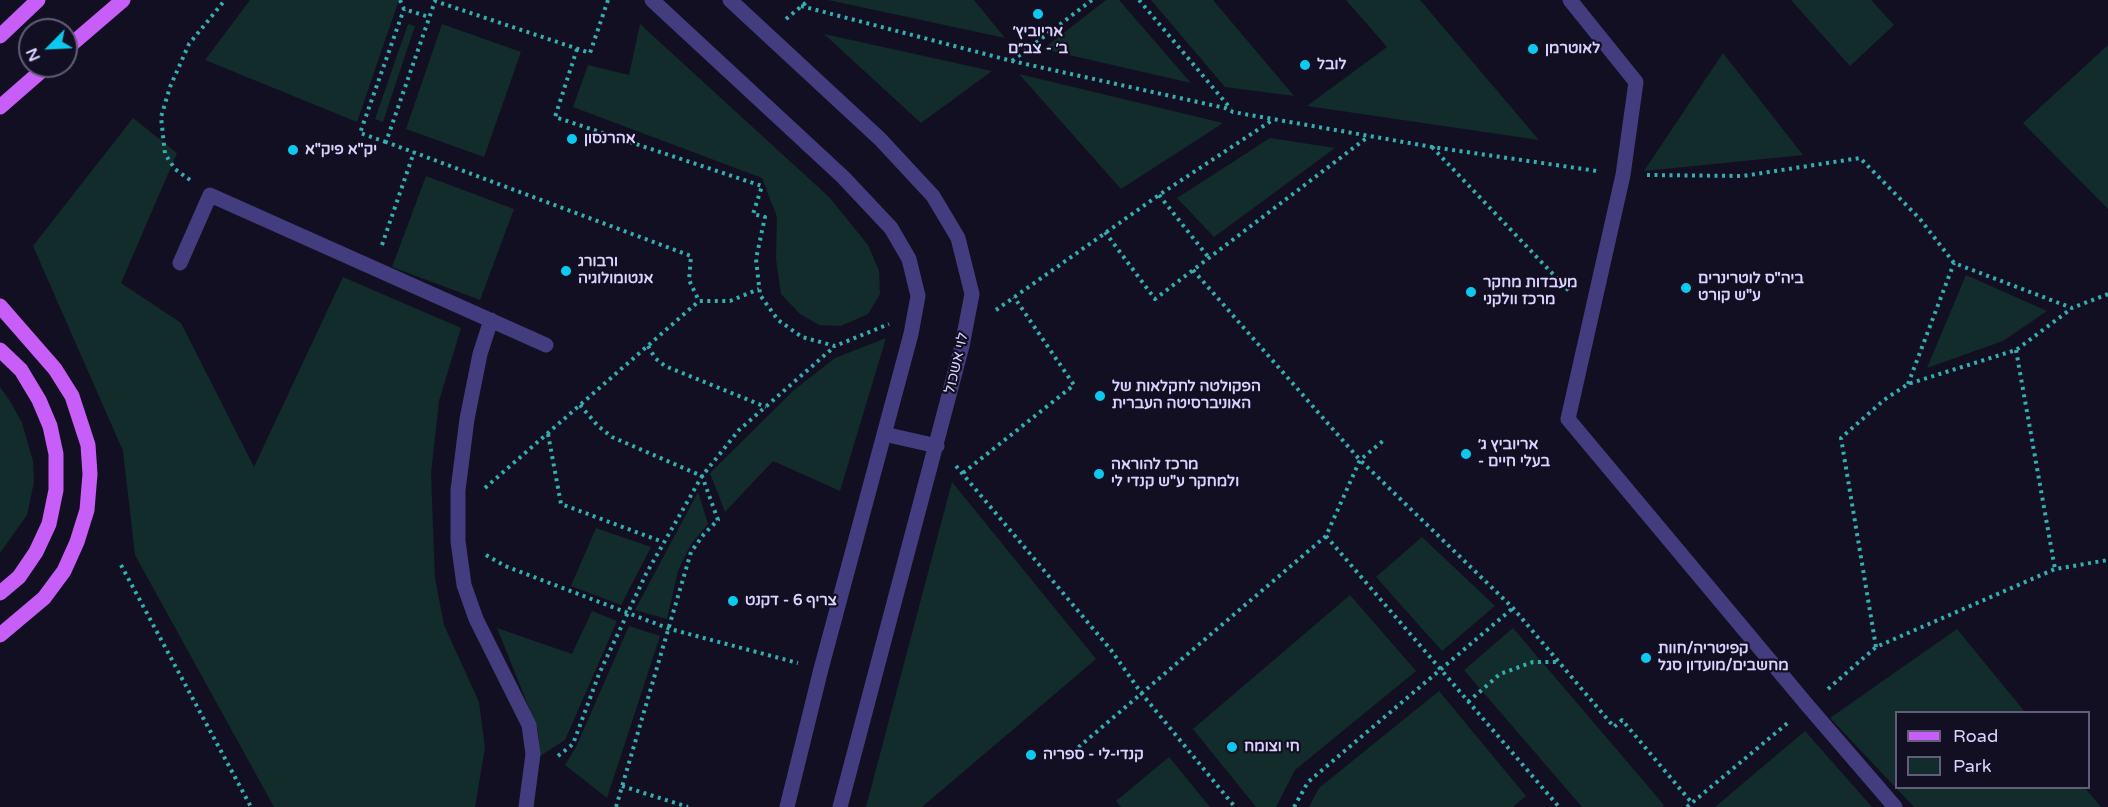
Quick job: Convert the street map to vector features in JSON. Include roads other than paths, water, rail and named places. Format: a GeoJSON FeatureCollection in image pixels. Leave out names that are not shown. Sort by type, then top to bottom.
{"type":"FeatureCollection","features":[{"type":"Feature","properties":{"kind":"main road"},"geometry":{"type":"LineString","coordinates":[[0,36],[38,0]]}},
{"type":"Feature","properties":{"kind":"main road"},"geometry":{"type":"LineString","coordinates":[[78,39],[123,0]]}},
{"type":"Feature","properties":{"kind":"main road"},"geometry":{"type":"LineString","coordinates":[[0,107],[33,78]]}},
{"type":"Feature","properties":{"kind":"main road"},"geometry":{"type":"LineString","coordinates":[[0,306],[55,369],[72,396],[88,445],[90,474],[87,510],[77,542],[63,571],[44,598],[0,635]]}},
{"type":"Feature","properties":{"kind":"main road"},"geometry":{"type":"LineString","coordinates":[[0,350],[21,370],[39,400],[50,426],[56,454],[56,490],[49,524],[36,552],[19,577],[0,593]]}},
{"type":"Feature","properties":{"kind":"street"},"geometry":{"type":"LineString","coordinates":[[652,0],[843,177],[891,228],[909,259],[918,296],[905,357],[821,669],[787,807]]}},
{"type":"Feature","properties":{"kind":"street","name":"לוי אשכול"},"geometry":{"type":"LineString","coordinates":[[729,0],[880,139],[933,196],[958,238],[972,294],[937,446],[840,807]]}},
{"type":"Feature","properties":{"kind":"street"},"geometry":{"type":"LineString","coordinates":[[1570,0],[1636,82],[1623,175],[1568,419],[1895,807]]}},
{"type":"Feature","properties":{"kind":"street"},"geometry":{"type":"LineString","coordinates":[[180,263],[210,195],[546,345]]}},
{"type":"Feature","properties":{"kind":"street"},"geometry":{"type":"LineString","coordinates":[[491,320],[480,354],[467,419],[458,490],[458,541],[464,585],[476,619],[529,725],[533,754],[526,807]]}},
{"type":"Feature","properties":{"kind":"street"},"geometry":{"type":"LineString","coordinates":[[884,434],[937,446]]}},
{"type":"Feature","properties":{"kind":"place","name":"אריוביץ׳ ב׳ - צב״ם"},"geometry":{"type":"Point","coordinates":[1038,14]}},
{"type":"Feature","properties":{"kind":"place","name":"לאוטרמן"},"geometry":{"type":"Point","coordinates":[1533,49]}},
{"type":"Feature","properties":{"kind":"place","name":"לובל"},"geometry":{"type":"Point","coordinates":[1305,65]}},
{"type":"Feature","properties":{"kind":"place","name":"אהרנסון"},"geometry":{"type":"Point","coordinates":[572,139]}},
{"type":"Feature","properties":{"kind":"place","name":"יק\"א פיק\"א"},"geometry":{"type":"Point","coordinates":[293,150]}},
{"type":"Feature","properties":{"kind":"place","name":"ורבורג אנטומולוגיה"},"geometry":{"type":"Point","coordinates":[566,271]}},
{"type":"Feature","properties":{"kind":"place","name":"ביה\"ס לוטרינרים ע\"ש קורט"},"geometry":{"type":"Point","coordinates":[1686,288]}},
{"type":"Feature","properties":{"kind":"place","name":"מעבדות מחקר מרכז וולקני"},"geometry":{"type":"Point","coordinates":[1471,292]}},
{"type":"Feature","properties":{"kind":"place","name":"הפקולטה לחקלאות של האוניברסיטה העברית"},"geometry":{"type":"Point","coordinates":[1100,396]}},
{"type":"Feature","properties":{"kind":"place","name":"אריוביץ ג׳ - בעלי חיים"},"geometry":{"type":"Point","coordinates":[1466,454]}},
{"type":"Feature","properties":{"kind":"place","name":"מרכז להוראה ולמחקר ע\"ש קנדי לי"},"geometry":{"type":"Point","coordinates":[1099,474]}},
{"type":"Feature","properties":{"kind":"place","name":"צריף 6 - דקנט"},"geometry":{"type":"Point","coordinates":[733,601]}},
{"type":"Feature","properties":{"kind":"place","name":"קפיטריה/חוות מחשבים/מועדון סגל"},"geometry":{"type":"Point","coordinates":[1646,658]}},
{"type":"Feature","properties":{"kind":"place","name":"חי וצומח"},"geometry":{"type":"Point","coordinates":[1232,747]}},
{"type":"Feature","properties":{"kind":"place","name":"קנדי-לי - ספריה"},"geometry":{"type":"Point","coordinates":[1031,755]}}]}
